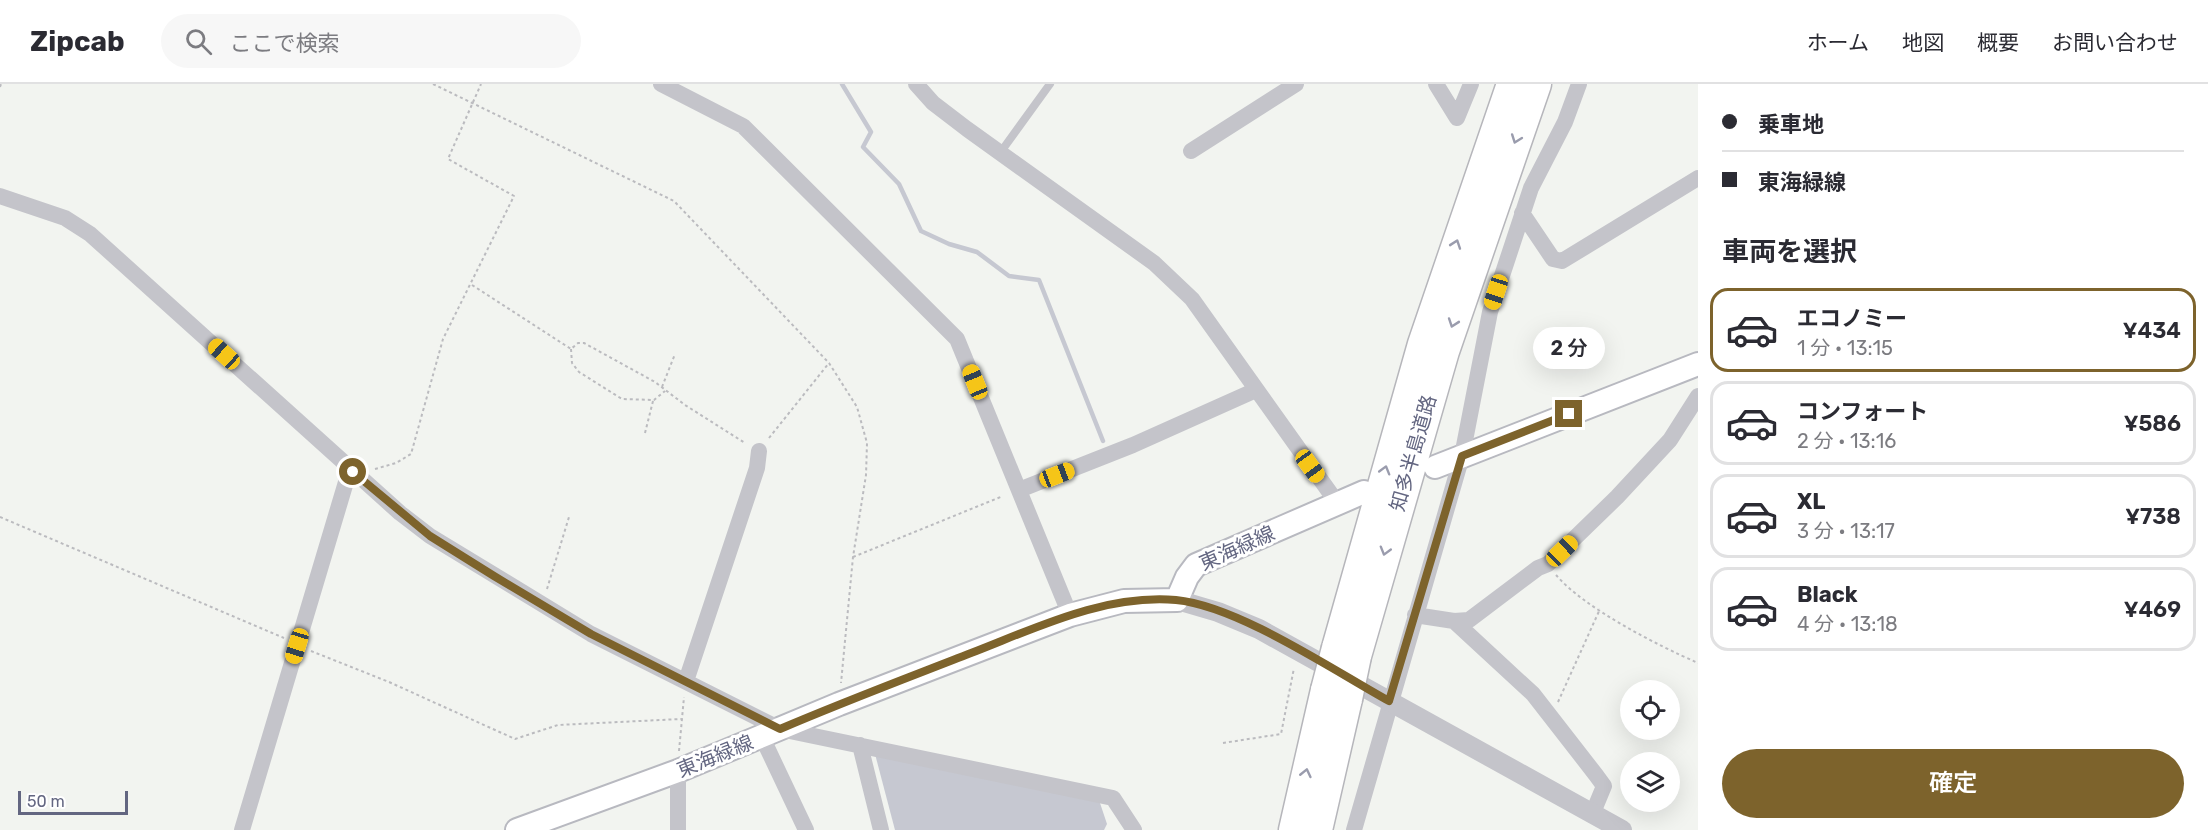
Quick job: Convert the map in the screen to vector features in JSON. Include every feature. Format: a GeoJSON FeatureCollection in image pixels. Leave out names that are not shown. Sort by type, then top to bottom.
{"type":"FeatureCollection","features":[{"type":"Feature","properties":{"kind":"highway","name":"知多半島道路"},"geometry":{"type":"LineString","coordinates":[[1294,830],[1336,694],[1423,344],[1512,84]]}},
{"type":"Feature","properties":{"kind":"highway","name":"知多半島道路"},"geometry":{"type":"LineString","coordinates":[[1347,652],[1444,351],[1536,84]]}},
{"type":"Feature","properties":{"kind":"highway","name":"知多半島道路"},"geometry":{"type":"LineString","coordinates":[[1317,830],[1336,694]]}},
{"type":"Feature","properties":{"kind":"main road"},"geometry":{"type":"LineString","coordinates":[[1435,467],[1698,364]]}},
{"type":"Feature","properties":{"kind":"main road","name":"東海緑線"},"geometry":{"type":"LineString","coordinates":[[518,830],[678,771],[840,704],[1070,615],[1124,601],[1177,600],[1187,577],[1196,565],[1364,492]]}},
{"type":"Feature","properties":{"kind":"street"},"geometry":{"type":"LineString","coordinates":[[661,84],[743,126],[957,339],[1070,615]]}},
{"type":"Feature","properties":{"kind":"street"},"geometry":{"type":"LineString","coordinates":[[916,84],[933,103],[1154,263],[1192,299],[1338,504]]}},
{"type":"Feature","properties":{"kind":"street"},"geometry":{"type":"LineString","coordinates":[[1191,151],[1296,84]]}},
{"type":"Feature","properties":{"kind":"street"},"geometry":{"type":"LineString","coordinates":[[1436,84],[1457,118],[1471,84]]}},
{"type":"Feature","properties":{"kind":"street"},"geometry":{"type":"LineString","coordinates":[[1354,830],[1389,701],[1462,456],[1490,312],[1531,188],[1565,122],[1579,84]]}},
{"type":"Feature","properties":{"kind":"street"},"geometry":{"type":"LineString","coordinates":[[1522,213],[1554,260],[1562,261],[1698,178]]}},
{"type":"Feature","properties":{"kind":"street"},"geometry":{"type":"LineString","coordinates":[[0,196],[65,218],[90,234],[335,452],[353,472],[430,536],[591,634],[688,682],[771,733],[860,745],[1113,798],[1134,830]]}},
{"type":"Feature","properties":{"kind":"street"},"geometry":{"type":"LineString","coordinates":[[1019,490],[1133,445],[1256,390]]}},
{"type":"Feature","properties":{"kind":"street"},"geometry":{"type":"LineString","coordinates":[[1415,615],[1454,621],[1469,620],[1544,566],[1617,497],[1670,440],[1698,396]]}},
{"type":"Feature","properties":{"kind":"street"},"geometry":{"type":"LineString","coordinates":[[688,682],[757,468],[759,452]]}},
{"type":"Feature","properties":{"kind":"street"},"geometry":{"type":"LineString","coordinates":[[242,830],[346,482],[353,472]]}},
{"type":"Feature","properties":{"kind":"street"},"geometry":{"type":"LineString","coordinates":[[1177,600],[1239,620],[1299,651],[1622,830]]}},
{"type":"Feature","properties":{"kind":"street"},"geometry":{"type":"LineString","coordinates":[[1454,621],[1533,694],[1604,786],[1592,815]]}},
{"type":"Feature","properties":{"kind":"street"},"geometry":{"type":"LineString","coordinates":[[771,733],[806,830]]}},
{"type":"Feature","properties":{"kind":"street"},"geometry":{"type":"LineString","coordinates":[[860,745],[881,830]]}},
{"type":"Feature","properties":{"kind":"street"},"geometry":{"type":"LineString","coordinates":[[678,771],[678,830]]}},
{"type":"Feature","properties":{"kind":"lane"},"geometry":{"type":"LineString","coordinates":[[1000,153],[1050,84]]}},
{"type":"Feature","properties":{"kind":"path"},"geometry":{"type":"LineString","coordinates":[[433,84],[674,201],[829,363],[857,407],[867,443],[866,475],[853,557],[840,704]]}},
{"type":"Feature","properties":{"kind":"path"},"geometry":{"type":"LineString","coordinates":[[353,472],[396,463],[411,454],[438,354],[514,196],[448,159],[481,84]]}},
{"type":"Feature","properties":{"kind":"path"},"geometry":{"type":"LineString","coordinates":[[471,284],[571,350],[574,368],[627,401],[653,400],[666,390]]}},
{"type":"Feature","properties":{"kind":"path"},"geometry":{"type":"LineString","coordinates":[[571,350],[578,343],[584,343],[662,387],[759,452],[829,363]]}},
{"type":"Feature","properties":{"kind":"path"},"geometry":{"type":"LineString","coordinates":[[662,387],[675,354]]}},
{"type":"Feature","properties":{"kind":"path"},"geometry":{"type":"LineString","coordinates":[[645,433],[653,400]]}},
{"type":"Feature","properties":{"kind":"path"},"geometry":{"type":"LineString","coordinates":[[853,557],[1019,490]]}},
{"type":"Feature","properties":{"kind":"path"},"geometry":{"type":"LineString","coordinates":[[0,517],[297,645],[389,681],[515,739],[558,725],[681,719]]}},
{"type":"Feature","properties":{"kind":"path"},"geometry":{"type":"LineString","coordinates":[[542,605],[569,517]]}},
{"type":"Feature","properties":{"kind":"path"},"geometry":{"type":"LineString","coordinates":[[1544,566],[1555,574],[1570,591],[1663,648],[1698,663]]}},
{"type":"Feature","properties":{"kind":"path"},"geometry":{"type":"LineString","coordinates":[[1550,715],[1555,710],[1600,609]]}},
{"type":"Feature","properties":{"kind":"path"},"geometry":{"type":"LineString","coordinates":[[1223,743],[1281,734],[1288,686],[1299,651]]}},
{"type":"Feature","properties":{"kind":"path"},"geometry":{"type":"LineString","coordinates":[[678,771],[681,719],[688,682]]}},
{"type":"Feature","properties":{"kind":"shaded area"},"geometry":{"type":"Polygon","coordinates":[[[875,754],[1099,800],[1107,824],[1104,830],[895,830],[875,754]]]}},
{"type":"Feature","properties":{"kind":"waterway"},"geometry":{"type":"LineString","coordinates":[[842,84],[871,132],[863,147],[899,184],[921,231],[949,244],[977,252],[1009,276],[1039,280],[1103,441]]}},
{"type":"Feature","properties":{"kind":"route"},"geometry":{"type":"LineString","coordinates":[[353,472],[430,536],[494,576],[591,634],[780,729],[1070,615],[1124,601],[1177,600],[1218,612],[1259,629],[1389,701],[1462,456],[1569,414]]}}]}
